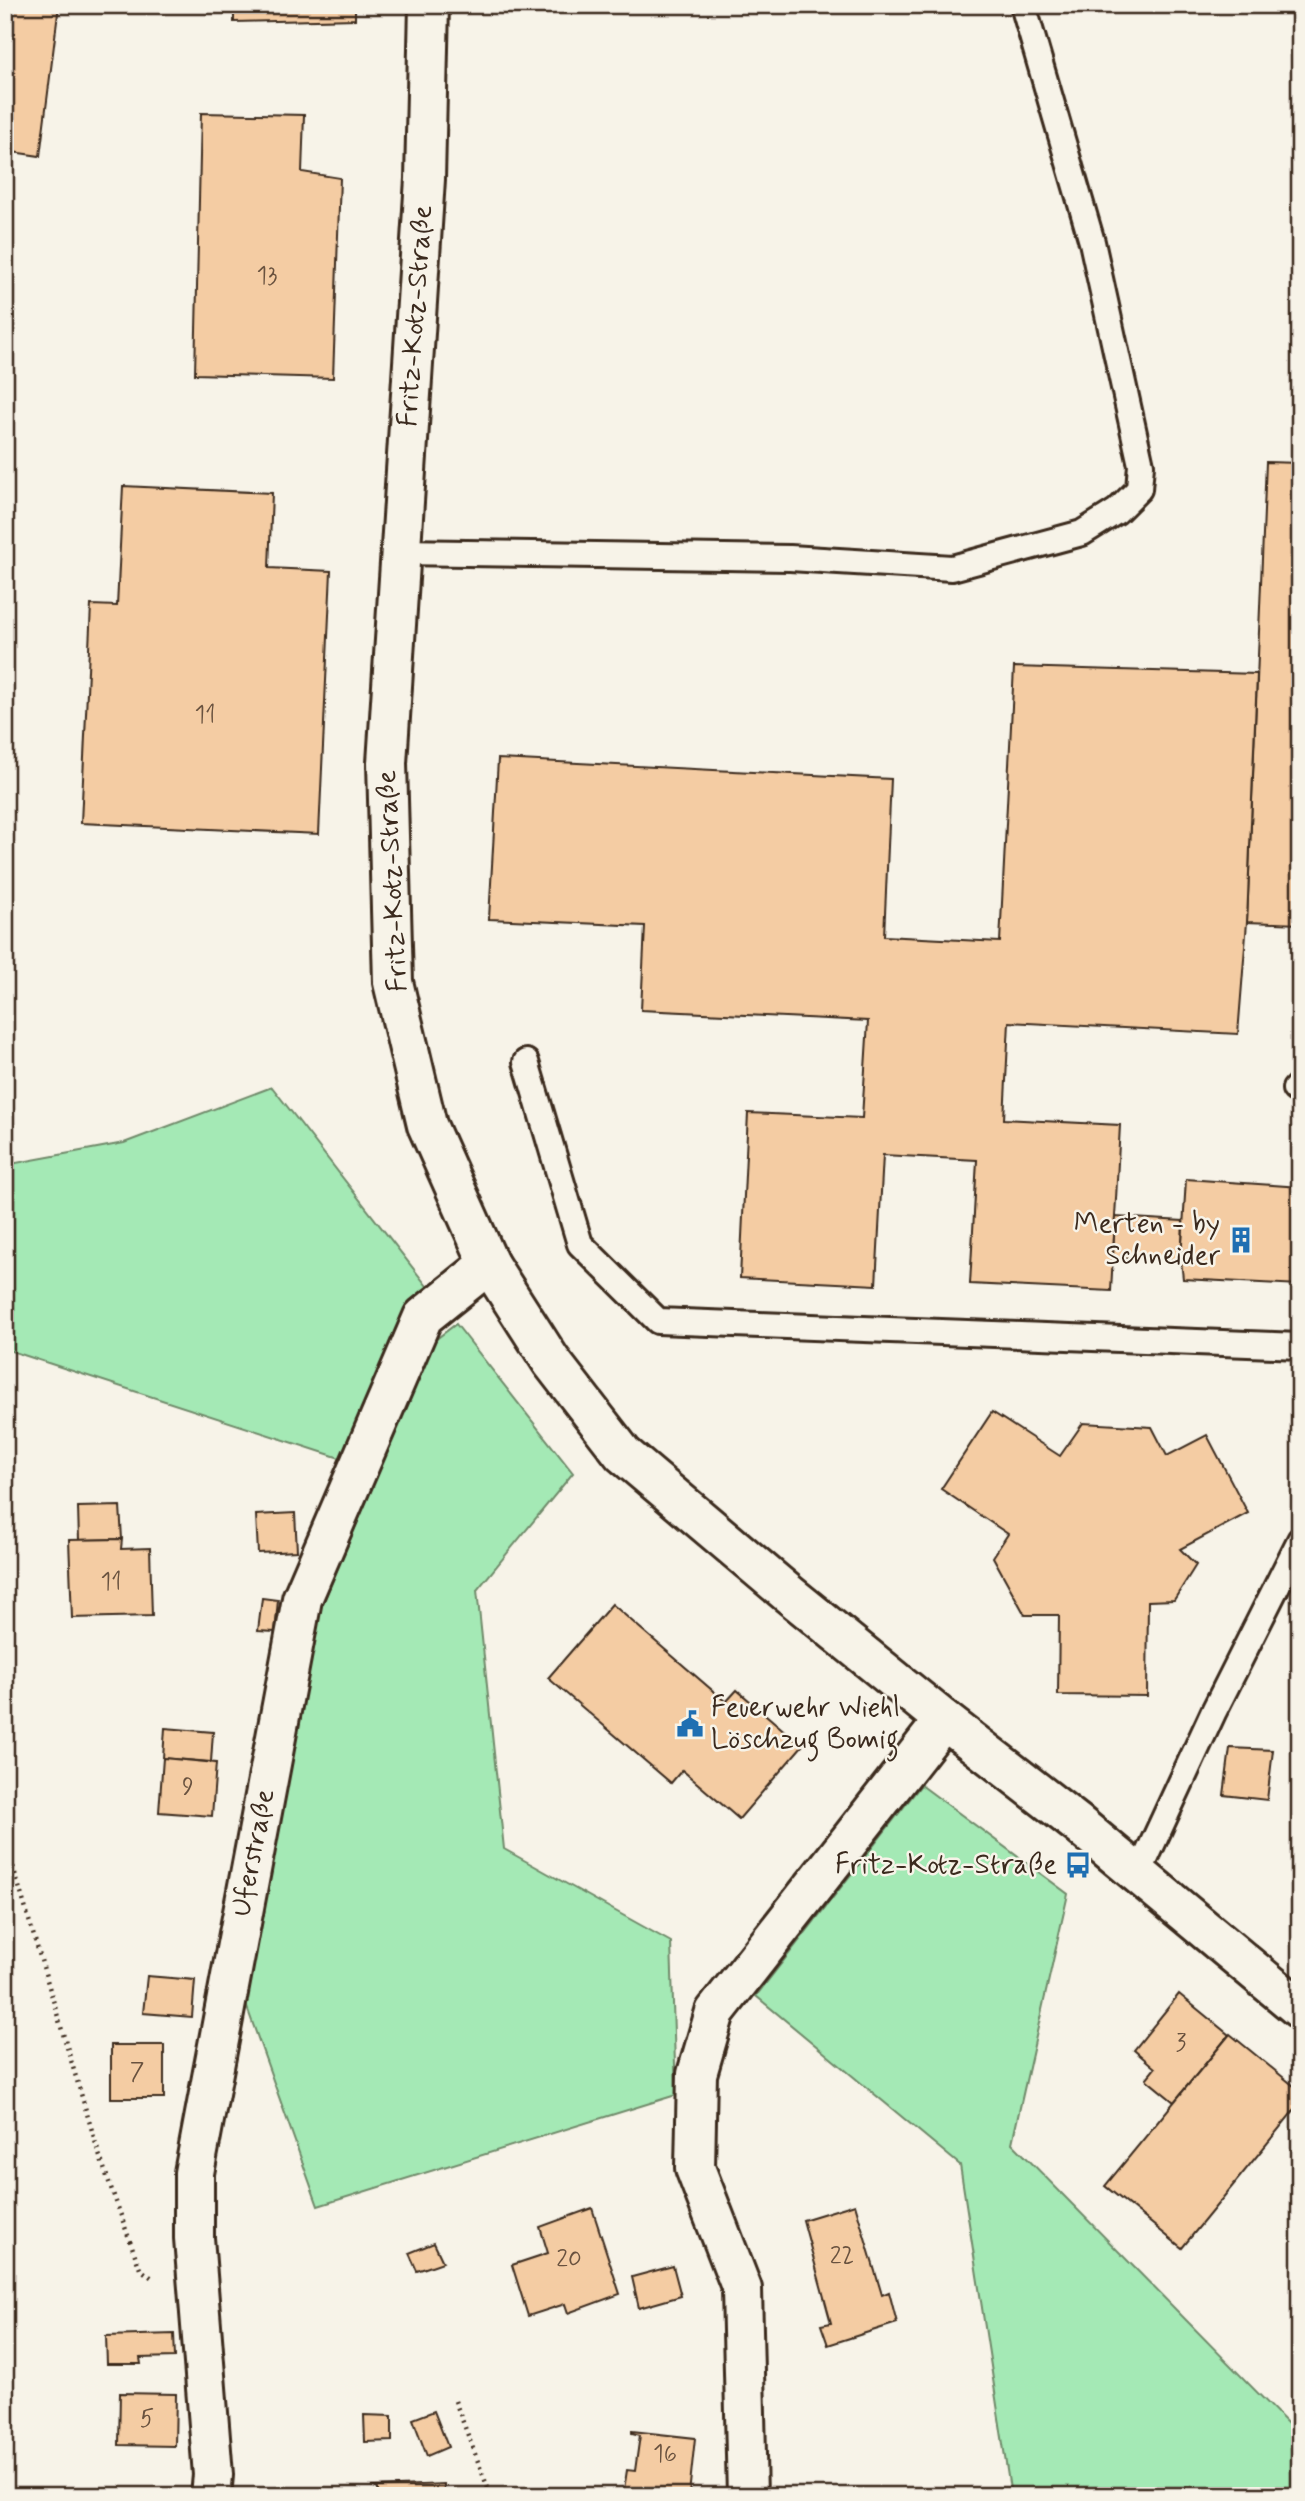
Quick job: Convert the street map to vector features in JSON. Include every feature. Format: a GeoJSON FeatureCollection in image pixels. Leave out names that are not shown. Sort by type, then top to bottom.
{"type":"FeatureCollection","features":[{"type":"Feature","properties":{"kind":"street","name":"Fritz-Kotz-Straße"},"geometry":{"type":"LineString","coordinates":[[429,5],[425,179],[387,763],[393,982],[427,1125],[489,1264],[551,1362],[623,1454],[944,1720],[1078,1824],[1299,2006]]}},
{"type":"Feature","properties":{"kind":"street","name":"Uferstraße"},"geometry":{"type":"LineString","coordinates":[[211,2496],[213,2475],[194,2238],[194,2173],[302,1599],[422,1317],[489,1264]]}},
{"type":"Feature","properties":{"kind":"street"},"geometry":{"type":"LineString","coordinates":[[747,2496],[742,2289],[695,2168],[697,2074],[715,2012],[944,1720]]}},
{"type":"Feature","properties":{"kind":"lane"},"geometry":{"type":"LineString","coordinates":[[399,552],[790,558],[953,568],[1082,533],[1118,511],[1139,489],[1141,465],[1092,242],[1023,5]]}},
{"type":"Feature","properties":{"kind":"lane"},"geometry":{"type":"LineString","coordinates":[[526,1062],[580,1244],[658,1321],[1300,1346]]}},
{"type":"Feature","properties":{"kind":"lane"},"geometry":{"type":"LineString","coordinates":[[1138,1875],[1214,1711],[1300,1540]]}},
{"type":"Feature","properties":{"kind":"path"},"geometry":{"type":"LineString","coordinates":[[9,1853],[99,2154],[140,2269],[200,2314]]}},
{"type":"Feature","properties":{"kind":"path"},"geometry":{"type":"LineString","coordinates":[[455,2401],[491,2496]]}},
{"type":"Feature","properties":{"kind":"green space"},"geometry":{"type":"Polygon","coordinates":[[[272,1087],[430,1290],[343,1459],[5,1349],[5,1165],[124,1143],[272,1087]]]}},
{"type":"Feature","properties":{"kind":"green space"},"geometry":{"type":"Polygon","coordinates":[[[456,1324],[573,1473],[477,1590],[504,1849],[671,1942],[676,2095],[318,2206],[244,1999],[317,1617],[435,1340],[456,1324]]]}},
{"type":"Feature","properties":{"kind":"green space"},"geometry":{"type":"Polygon","coordinates":[[[921,1785],[1068,1894],[1012,2143],[1300,2436],[1300,2496],[1011,2496],[960,2165],[756,1996],[921,1785]]]}},
{"type":"Feature","properties":{"kind":"green space"},"geometry":{"type":"Polygon","coordinates":[[[5,1873],[10,2003],[5,2004],[5,1873]]]}},
{"type":"Feature","properties":{"kind":"building"},"geometry":{"type":"Polygon","coordinates":[[[5,5],[59,5],[40,156],[5,151],[5,5]]]}},
{"type":"Feature","properties":{"kind":"building"},"geometry":{"type":"Polygon","coordinates":[[[234,5],[355,5],[355,19],[234,22],[234,5]]]}},
{"type":"Feature","properties":{"kind":"building"},"geometry":{"type":"Polygon","coordinates":[[[201,113],[304,115],[302,172],[340,178],[333,378],[195,374],[201,113]]]}},
{"type":"Feature","properties":{"kind":"building"},"geometry":{"type":"Polygon","coordinates":[[[1266,462],[1300,463],[1300,924],[1247,922],[1266,462]]]}},
{"type":"Feature","properties":{"kind":"building"},"geometry":{"type":"Polygon","coordinates":[[[123,486],[272,493],[269,568],[331,571],[319,834],[81,823],[91,605],[117,606],[123,486]]]}},
{"type":"Feature","properties":{"kind":"building"},"geometry":{"type":"Polygon","coordinates":[[[1014,667],[1257,674],[1247,922],[1238,1034],[1009,1022],[1004,1119],[1120,1125],[1111,1291],[970,1284],[977,1160],[883,1155],[876,1285],[740,1278],[748,1113],[862,1118],[868,1021],[641,1010],[645,926],[489,919],[498,759],[891,779],[884,936],[1000,942],[1014,667]]]}},
{"type":"Feature","properties":{"kind":"building","name":"Merten - by Schneider"},"geometry":{"type":"Polygon","coordinates":[[[1186,1179],[1300,1187],[1300,1285],[1183,1279],[1181,1260],[1186,1179]]]}},
{"type":"Feature","properties":{"kind":"building"},"geometry":{"type":"Polygon","coordinates":[[[1115,1217],[1183,1221],[1181,1260],[1113,1258],[1115,1217]]]}},
{"type":"Feature","properties":{"kind":"building"},"geometry":{"type":"Polygon","coordinates":[[[992,1412],[1060,1456],[1083,1423],[1152,1427],[1167,1456],[1207,1435],[1248,1513],[1180,1549],[1196,1565],[1174,1600],[1148,1601],[1147,1696],[1058,1695],[1059,1615],[1025,1615],[993,1557],[1008,1534],[941,1489],[992,1412]]]}},
{"type":"Feature","properties":{"kind":"building"},"geometry":{"type":"Polygon","coordinates":[[[120,1506],[122,1539],[79,1540],[78,1507],[120,1506]]]}},
{"type":"Feature","properties":{"kind":"building"},"geometry":{"type":"Polygon","coordinates":[[[295,1513],[297,1551],[258,1553],[256,1515],[295,1513]]]}},
{"type":"Feature","properties":{"kind":"building"},"geometry":{"type":"Polygon","coordinates":[[[122,1539],[121,1549],[150,1548],[152,1616],[72,1618],[69,1540],[122,1539]]]}},
{"type":"Feature","properties":{"kind":"building"},"geometry":{"type":"Polygon","coordinates":[[[262,1598],[278,1600],[275,1632],[258,1631],[262,1598]]]}},
{"type":"Feature","properties":{"kind":"building","name":"Feuerwehr Wiehl Löschzug Bomig"},"geometry":{"type":"Polygon","coordinates":[[[612,1604],[726,1702],[737,1690],[802,1746],[739,1819],[682,1770],[671,1783],[548,1678],[612,1604]]]}},
{"type":"Feature","properties":{"kind":"building"},"geometry":{"type":"Polygon","coordinates":[[[165,1728],[213,1732],[211,1762],[163,1758],[165,1728]]]}},
{"type":"Feature","properties":{"kind":"building"},"geometry":{"type":"Polygon","coordinates":[[[1230,1748],[1273,1750],[1267,1800],[1224,1795],[1230,1748]]]}},
{"type":"Feature","properties":{"kind":"building"},"geometry":{"type":"Polygon","coordinates":[[[163,1758],[216,1763],[212,1816],[159,1812],[163,1758]]]}},
{"type":"Feature","properties":{"kind":"building"},"geometry":{"type":"Polygon","coordinates":[[[147,1976],[195,1980],[192,2017],[143,2013],[147,1976]]]}},
{"type":"Feature","properties":{"kind":"building"},"geometry":{"type":"Polygon","coordinates":[[[1179,1994],[1229,2035],[1174,2102],[1146,2079],[1155,2068],[1134,2050],[1179,1994]]]}},
{"type":"Feature","properties":{"kind":"building"},"geometry":{"type":"Polygon","coordinates":[[[1230,2034],[1300,2091],[1300,2103],[1182,2248],[1105,2186],[1230,2034]]]}},
{"type":"Feature","properties":{"kind":"building"},"geometry":{"type":"Polygon","coordinates":[[[111,2045],[164,2045],[164,2098],[111,2098],[111,2045]]]}},
{"type":"Feature","properties":{"kind":"building"},"geometry":{"type":"Polygon","coordinates":[[[855,2204],[882,2295],[889,2292],[897,2323],[828,2345],[821,2325],[831,2323],[803,2220],[855,2204]]]}},
{"type":"Feature","properties":{"kind":"building"},"geometry":{"type":"Polygon","coordinates":[[[592,2208],[620,2294],[568,2313],[565,2304],[528,2316],[512,2265],[548,2253],[540,2227],[592,2208]]]}},
{"type":"Feature","properties":{"kind":"building"},"geometry":{"type":"Polygon","coordinates":[[[434,2243],[443,2262],[417,2271],[409,2253],[434,2243]]]}},
{"type":"Feature","properties":{"kind":"building"},"geometry":{"type":"Polygon","coordinates":[[[673,2266],[681,2296],[639,2308],[632,2277],[673,2266]]]}},
{"type":"Feature","properties":{"kind":"building"},"geometry":{"type":"Polygon","coordinates":[[[174,2334],[175,2357],[140,2358],[141,2364],[107,2364],[106,2336],[174,2334]]]}},
{"type":"Feature","properties":{"kind":"building"},"geometry":{"type":"Polygon","coordinates":[[[120,2393],[176,2394],[175,2446],[119,2445],[120,2393]]]}},
{"type":"Feature","properties":{"kind":"building"},"geometry":{"type":"Polygon","coordinates":[[[434,2411],[448,2447],[427,2456],[413,2419],[434,2411]]]}},
{"type":"Feature","properties":{"kind":"building"},"geometry":{"type":"Polygon","coordinates":[[[364,2415],[392,2416],[392,2441],[365,2442],[364,2415]]]}},
{"type":"Feature","properties":{"kind":"building"},"geometry":{"type":"Polygon","coordinates":[[[632,2431],[695,2438],[689,2494],[623,2496],[627,2470],[635,2471],[640,2435],[632,2431]]]}},
{"type":"Feature","properties":{"kind":"building"},"geometry":{"type":"Polygon","coordinates":[[[444,2484],[444,2496],[378,2496],[378,2489],[374,2487],[444,2484]]]}},
{"type":"Feature","properties":{"kind":"place","name":"Merten - by Schneider"},"geometry":{"type":"Point","coordinates":[1241,1240]}},
{"type":"Feature","properties":{"kind":"place","name":"Feuerwehr Wiehl Löschzug Bomig"},"geometry":{"type":"Point","coordinates":[690,1724]}},
{"type":"Feature","properties":{"kind":"place","name":"Fritz-Kotz-Straße"},"geometry":{"type":"Point","coordinates":[1078,1865]}}]}
